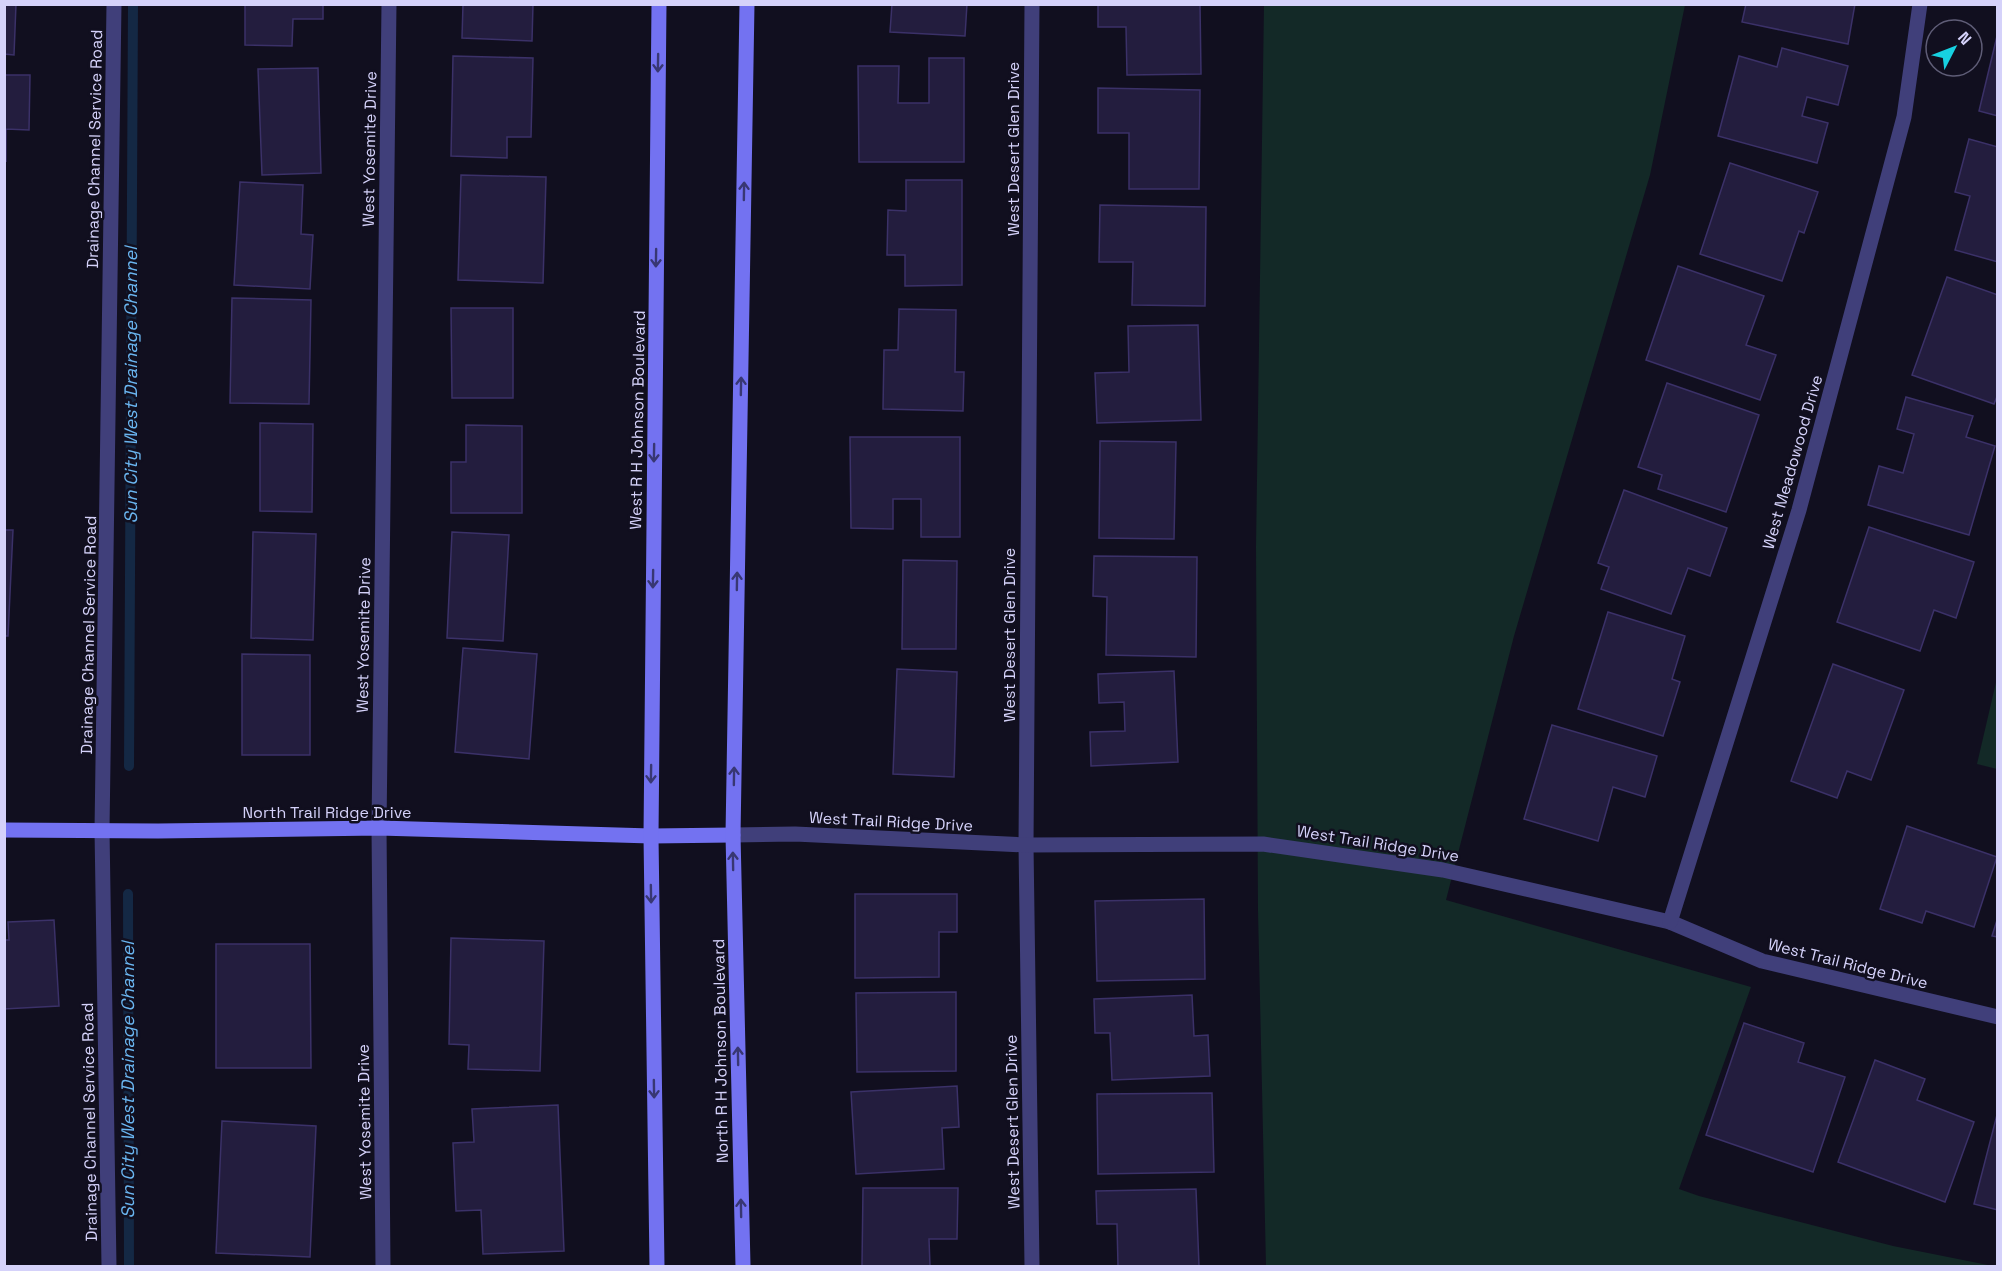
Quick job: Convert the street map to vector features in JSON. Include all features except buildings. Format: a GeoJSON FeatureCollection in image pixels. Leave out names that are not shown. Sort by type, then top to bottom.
{"type":"FeatureCollection","features":[{"type":"Feature","properties":{"kind":"main road","name":"West R H Johnson Boulevard"},"geometry":{"type":"LineString","coordinates":[[651,836],[659,4]]}},
{"type":"Feature","properties":{"kind":"main road"},"geometry":{"type":"LineString","coordinates":[[733,835],[747,4]]}},
{"type":"Feature","properties":{"kind":"main road","name":"North Trail Ridge Drive"},"geometry":{"type":"LineString","coordinates":[[4,830],[158,831],[379,828],[651,836],[733,835]]}},
{"type":"Feature","properties":{"kind":"main road","name":"North R H Johnson Boulevard"},"geometry":{"type":"LineString","coordinates":[[733,835],[743,1266]]}},
{"type":"Feature","properties":{"kind":"main road"},"geometry":{"type":"LineString","coordinates":[[651,836],[657,1266]]}},
{"type":"Feature","properties":{"kind":"street","name":"Drainage Channel Service Road"},"geometry":{"type":"LineString","coordinates":[[109,1266],[107,830],[114,4]]}},
{"type":"Feature","properties":{"kind":"street","name":"West Yosemite Drive"},"geometry":{"type":"LineString","coordinates":[[383,1266],[379,828],[389,4]]}},
{"type":"Feature","properties":{"kind":"street","name":"West Desert Glen Drive"},"geometry":{"type":"LineString","coordinates":[[1032,4],[1026,845],[1032,1266]]}},
{"type":"Feature","properties":{"kind":"street","name":"West Meadowood Drive"},"geometry":{"type":"LineString","coordinates":[[1670,922],[1799,510],[1904,117],[1920,4]]}},
{"type":"Feature","properties":{"kind":"street","name":"West Trail Ridge Drive"},"geometry":{"type":"LineString","coordinates":[[733,835],[795,834],[1026,845],[1263,844],[1443,870],[1670,922],[1762,962],[1998,1017]]}},
{"type":"Feature","properties":{"kind":"green space"},"geometry":{"type":"Polygon","coordinates":[[[1264,5],[1685,5],[1650,175],[1514,636],[1446,900],[1751,987],[1679,1189],[1893,1246],[1993,1266],[1266,1266],[1258,911],[1256,547],[1264,5]]]}},
{"type":"Feature","properties":{"kind":"green space"},"geometry":{"type":"Polygon","coordinates":[[[1997,678],[1997,769],[1977,764],[1997,678]]]}},
{"type":"Feature","properties":{"kind":"waterway","name":"Sun City West Drainage Channel"},"geometry":{"type":"LineString","coordinates":[[129,766],[133,4]]}},
{"type":"Feature","properties":{"kind":"waterway","name":"Sun City West Drainage Channel"},"geometry":{"type":"LineString","coordinates":[[128,894],[129,1266]]}}]}
